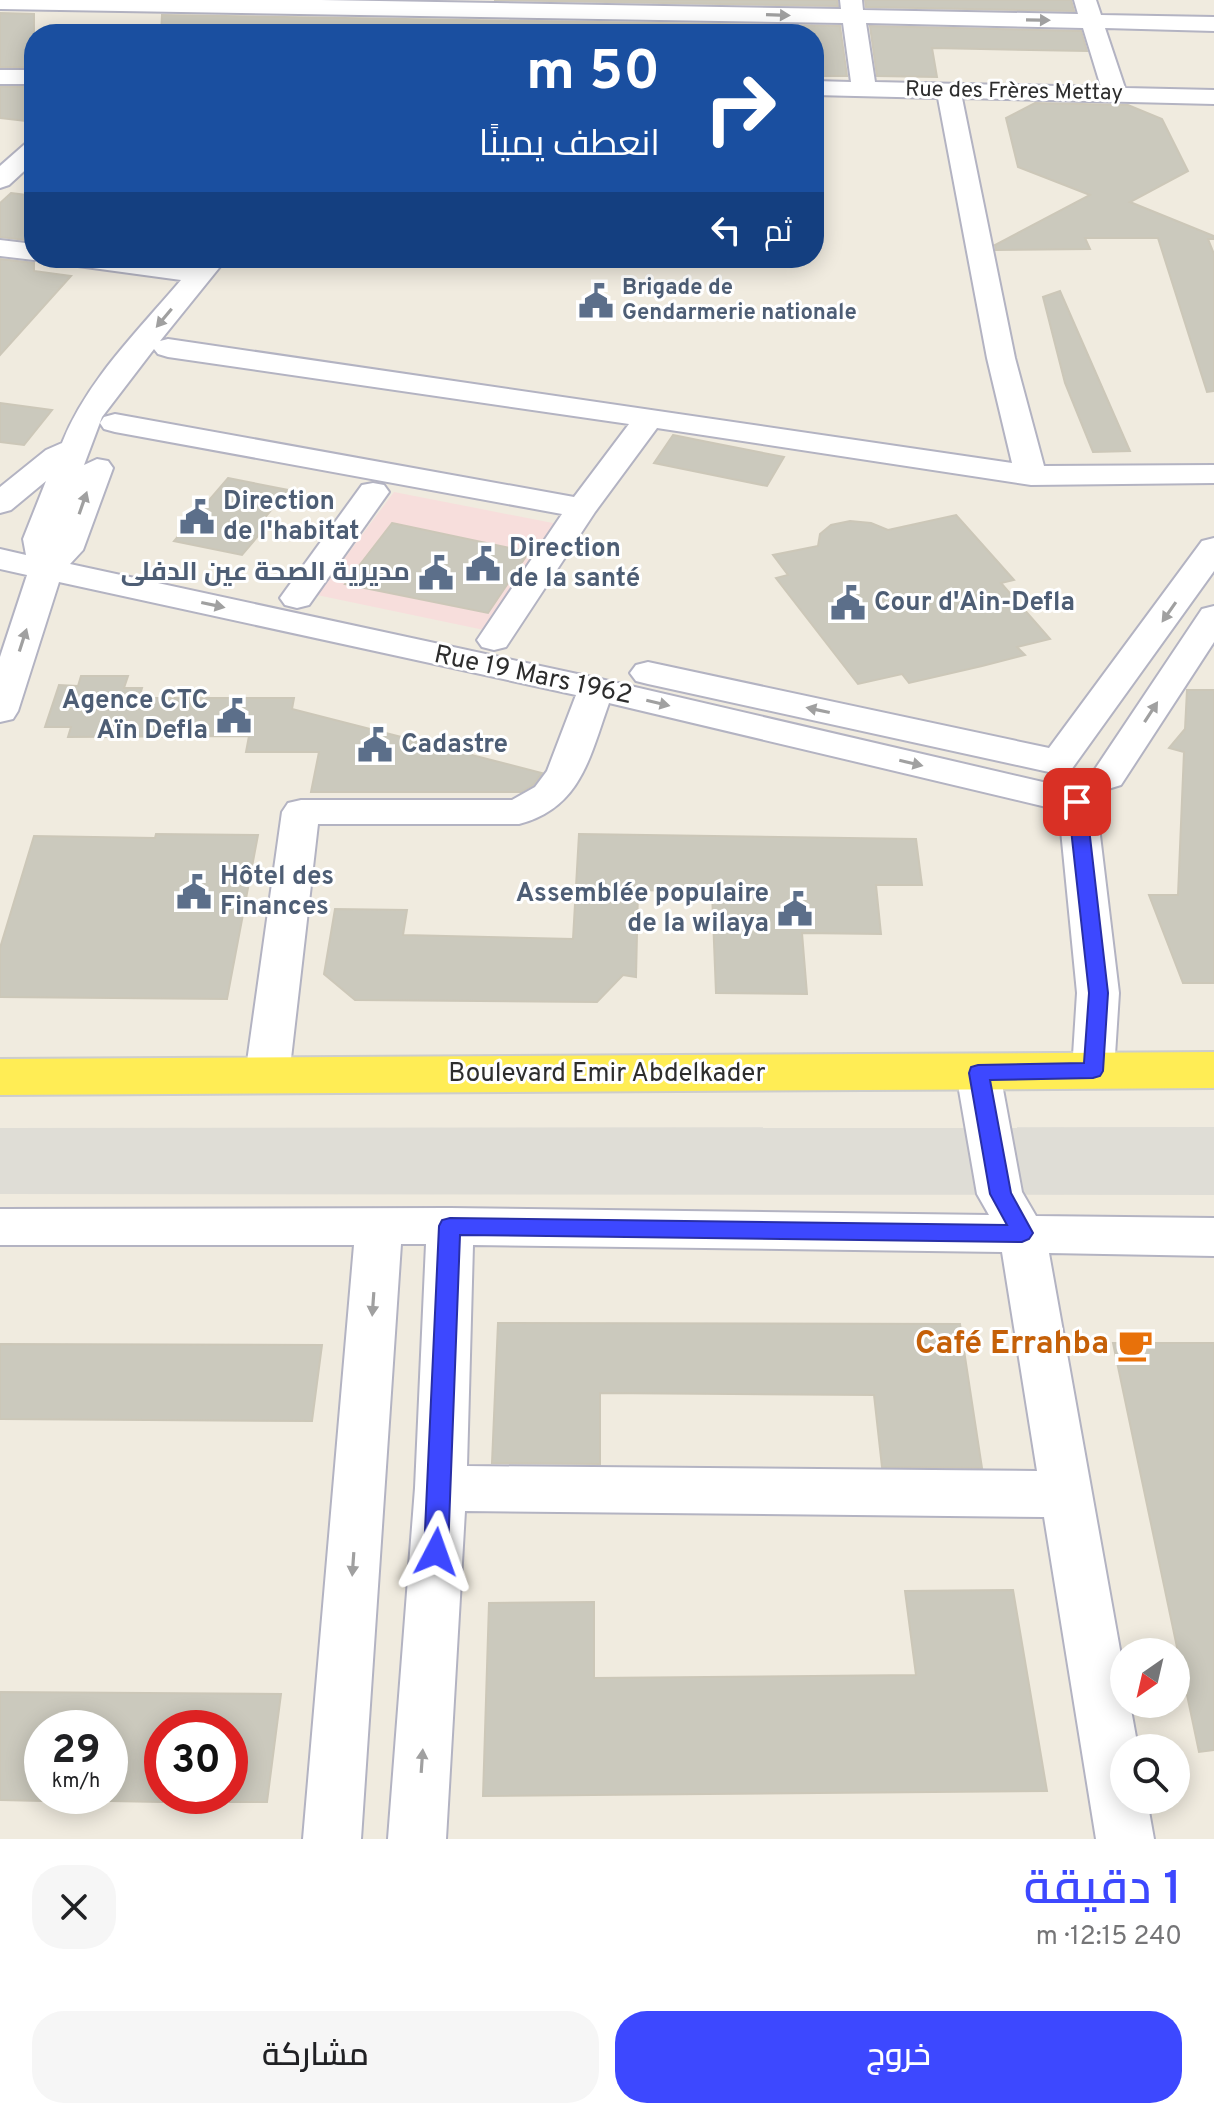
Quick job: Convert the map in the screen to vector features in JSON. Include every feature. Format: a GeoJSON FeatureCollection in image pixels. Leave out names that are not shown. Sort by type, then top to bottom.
{"type":"FeatureCollection","features":[{"type":"Feature","properties":{"kind":"main road","name":"Boulevard Emir Abdelkader"},"geometry":{"type":"LineString","coordinates":[[0,1077],[1214,1070]]}},
{"type":"Feature","properties":{"kind":"street"},"geometry":{"type":"LineString","coordinates":[[0,2],[156,9],[393,3],[1089,11],[1214,24]]}},
{"type":"Feature","properties":{"kind":"street"},"geometry":{"type":"LineString","coordinates":[[388,24],[393,3]]}},
{"type":"Feature","properties":{"kind":"street"},"geometry":{"type":"LineString","coordinates":[[852,8],[864,88]]}},
{"type":"Feature","properties":{"kind":"street"},"geometry":{"type":"LineString","coordinates":[[1089,11],[1115,95]]}},
{"type":"Feature","properties":{"kind":"street"},"geometry":{"type":"LineString","coordinates":[[0,77],[24,77]]}},
{"type":"Feature","properties":{"kind":"street","name":"Rue des Frères Mettay"},"geometry":{"type":"LineString","coordinates":[[824,88],[1214,97]]}},
{"type":"Feature","properties":{"kind":"street"},"geometry":{"type":"LineString","coordinates":[[948,90],[1001,358],[1031,476]]}},
{"type":"Feature","properties":{"kind":"street"},"geometry":{"type":"LineString","coordinates":[[0,180],[24,158]]}},
{"type":"Feature","properties":{"kind":"street"},"geometry":{"type":"LineString","coordinates":[[0,248],[24,251]]}},
{"type":"Feature","properties":{"kind":"street"},"geometry":{"type":"LineString","coordinates":[[0,711],[51,553],[75,448],[100,396],[204,268]]}},
{"type":"Feature","properties":{"kind":"street"},"geometry":{"type":"LineString","coordinates":[[51,553],[85,495],[128,399],[234,268]]}},
{"type":"Feature","properties":{"kind":"street"},"geometry":{"type":"LineString","coordinates":[[168,348],[1031,476],[1214,474]]}},
{"type":"Feature","properties":{"kind":"street"},"geometry":{"type":"LineString","coordinates":[[494,640],[582,508],[649,418]]}},
{"type":"Feature","properties":{"kind":"street"},"geometry":{"type":"LineString","coordinates":[[115,423],[582,508]]}},
{"type":"Feature","properties":{"kind":"street"},"geometry":{"type":"LineString","coordinates":[[0,503],[57,457],[75,448]]}},
{"type":"Feature","properties":{"kind":"street"},"geometry":{"type":"LineString","coordinates":[[297,598],[373,492]]}},
{"type":"Feature","properties":{"kind":"street"},"geometry":{"type":"LineString","coordinates":[[0,531],[51,553]]}},
{"type":"Feature","properties":{"kind":"street"},"geometry":{"type":"LineString","coordinates":[[1058,762],[1214,548]]}},
{"type":"Feature","properties":{"kind":"street","name":"Rue 19 Mars 1962"},"geometry":{"type":"LineString","coordinates":[[0,559],[51,553],[297,598],[1058,762]]}},
{"type":"Feature","properties":{"kind":"street","name":"Rue 19 Mars 1962"},"geometry":{"type":"LineString","coordinates":[[51,553],[596,689],[1071,800]]}},
{"type":"Feature","properties":{"kind":"street"},"geometry":{"type":"LineString","coordinates":[[1108,777],[1091,764],[1069,760],[1050,766],[1044,777],[1051,791],[1071,800],[1103,796],[1108,790],[1108,777],[1214,616]]}},
{"type":"Feature","properties":{"kind":"street"},"geometry":{"type":"LineString","coordinates":[[267,1076],[301,812],[519,812],[548,796],[565,773],[596,689]]}},
{"type":"Feature","properties":{"kind":"street"},"geometry":{"type":"LineString","coordinates":[[1071,800],[1098,993],[1093,1071]]}},
{"type":"Feature","properties":{"kind":"street"},"geometry":{"type":"LineString","coordinates":[[978,1073],[1000,1194],[1022,1233],[1125,1839]]}},
{"type":"Feature","properties":{"kind":"street"},"geometry":{"type":"LineString","coordinates":[[417,1839],[441,1488],[450,1226]]}},
{"type":"Feature","properties":{"kind":"street"},"geometry":{"type":"LineString","coordinates":[[0,1227],[450,1226],[1214,1237]]}},
{"type":"Feature","properties":{"kind":"street"},"geometry":{"type":"LineString","coordinates":[[332,1839],[379,1227]]}},
{"type":"Feature","properties":{"kind":"street"},"geometry":{"type":"LineString","coordinates":[[441,1488],[1068,1494]]}},
{"type":"Feature","properties":{"kind":"shaded area"},"geometry":{"type":"Polygon","coordinates":[[[394,492],[558,524],[489,631],[317,595],[394,492]]]}},
{"type":"Feature","properties":{"kind":"shaded area"},"geometry":{"type":"Polygon","coordinates":[[[1214,1127],[1214,1195],[0,1194],[0,1128],[1214,1127]]]}},
{"type":"Feature","properties":{"kind":"building"},"geometry":{"type":"Polygon","coordinates":[[[494,0],[837,0],[838,6],[494,0]]]}},
{"type":"Feature","properties":{"kind":"building"},"geometry":{"type":"Polygon","coordinates":[[[865,0],[1071,0],[1074,11],[866,7],[865,0]]]}},
{"type":"Feature","properties":{"kind":"building"},"geometry":{"type":"Polygon","coordinates":[[[0,13],[34,14],[34,24],[24,24],[24,67],[0,67],[0,13]]]}},
{"type":"Feature","properties":{"kind":"building"},"geometry":{"type":"Polygon","coordinates":[[[162,15],[717,24],[162,24],[162,15]]]}},
{"type":"Feature","properties":{"kind":"building"},"geometry":{"type":"Polygon","coordinates":[[[824,26],[840,26],[847,76],[824,76],[824,26]]]}},
{"type":"Feature","properties":{"kind":"building"},"geometry":{"type":"Polygon","coordinates":[[[870,26],[1081,31],[1087,51],[932,48],[937,77],[877,76],[870,26]]]}},
{"type":"Feature","properties":{"kind":"building"},"geometry":{"type":"Polygon","coordinates":[[[0,87],[24,87],[24,121],[0,118],[0,87]]]}},
{"type":"Feature","properties":{"kind":"building"},"geometry":{"type":"Polygon","coordinates":[[[1035,103],[1128,105],[1162,119],[1188,171],[1130,202],[1214,236],[1214,239],[1208,239],[1214,254],[1214,391],[1207,392],[1158,238],[1085,238],[1090,249],[996,250],[995,245],[1090,195],[1018,167],[1006,118],[1035,103]]]}},
{"type":"Feature","properties":{"kind":"building"},"geometry":{"type":"Polygon","coordinates":[[[11,193],[24,195],[24,240],[0,237],[0,203],[11,193]]]}},
{"type":"Feature","properties":{"kind":"building"},"geometry":{"type":"Polygon","coordinates":[[[0,259],[24,262],[24,268],[34,268],[34,271],[71,276],[0,355],[0,259]]]}},
{"type":"Feature","properties":{"kind":"building"},"geometry":{"type":"Polygon","coordinates":[[[1060,291],[1130,451],[1093,452],[1065,383],[1043,297],[1060,291]]]}},
{"type":"Feature","properties":{"kind":"building"},"geometry":{"type":"Polygon","coordinates":[[[0,403],[52,410],[24,445],[0,442],[0,403]]]}},
{"type":"Feature","properties":{"kind":"building"},"geometry":{"type":"Polygon","coordinates":[[[673,435],[784,457],[767,486],[654,463],[673,435]]]}},
{"type":"Feature","properties":{"kind":"building","name":"Direction de l'habitat"},"geometry":{"type":"Polygon","coordinates":[[[228,478],[288,490],[262,521],[269,523],[242,555],[174,541],[228,478]]]}},
{"type":"Feature","properties":{"kind":"building","name":"Cour d'Ain-Defla"},"geometry":{"type":"Polygon","coordinates":[[[956,515],[1014,580],[1001,583],[1050,639],[1017,647],[1025,655],[982,666],[909,683],[902,674],[858,684],[776,578],[788,575],[773,555],[818,546],[820,534],[831,525],[850,521],[871,523],[888,530],[956,515]]]}},
{"type":"Feature","properties":{"kind":"building","name":"Direction de la santé"},"geometry":{"type":"Polygon","coordinates":[[[392,523],[529,552],[488,613],[345,584],[392,523]]]}},
{"type":"Feature","properties":{"kind":"building"},"geometry":{"type":"Polygon","coordinates":[[[81,676],[128,676],[124,688],[142,688],[139,698],[294,698],[292,709],[542,773],[533,785],[521,792],[311,792],[319,752],[246,752],[249,736],[68,737],[71,727],[45,727],[59,685],[78,686],[81,676]]]}},
{"type":"Feature","properties":{"kind":"building"},"geometry":{"type":"Polygon","coordinates":[[[1187,690],[1214,690],[1214,983],[1183,983],[1149,895],[1178,895],[1184,752],[1169,748],[1185,729],[1187,690]]]}},
{"type":"Feature","properties":{"kind":"building","name":"Hôtel des Finances"},"geometry":{"type":"Polygon","coordinates":[[[156,834],[258,835],[227,999],[0,997],[0,948],[34,836],[155,838],[156,834]]]}},
{"type":"Feature","properties":{"kind":"building"},"geometry":{"type":"Polygon","coordinates":[[[579,834],[916,839],[922,885],[876,885],[881,934],[802,933],[807,994],[716,993],[712,892],[638,890],[636,977],[623,975],[597,1002],[355,1000],[324,974],[335,909],[407,910],[403,935],[573,939],[579,834]]]}},
{"type":"Feature","properties":{"kind":"building"},"geometry":{"type":"Polygon","coordinates":[[[498,1323],[960,1324],[982,1468],[882,1467],[874,1395],[600,1393],[600,1464],[492,1463],[498,1323]]]}},
{"type":"Feature","properties":{"kind":"building"},"geometry":{"type":"Polygon","coordinates":[[[1113,1343],[1214,1343],[1214,1750],[1199,1752],[1190,1709],[1190,1638],[1175,1638],[1113,1343]]]}},
{"type":"Feature","properties":{"kind":"building"},"geometry":{"type":"Polygon","coordinates":[[[0,1344],[322,1345],[312,1421],[0,1419],[0,1344]]]}},
{"type":"Feature","properties":{"kind":"building"},"geometry":{"type":"Polygon","coordinates":[[[1013,1590],[1047,1791],[483,1796],[489,1603],[594,1602],[594,1678],[916,1675],[905,1591],[1013,1590]]]}},
{"type":"Feature","properties":{"kind":"building"},"geometry":{"type":"Polygon","coordinates":[[[0,1692],[281,1694],[267,1802],[248,1802],[248,1710],[144,1710],[144,1802],[128,1801],[128,1710],[24,1710],[24,1801],[0,1800],[0,1692]]]}},
{"type":"Feature","properties":{"kind":"place","name":"Brigade de Gendarmerie nationale"},"geometry":{"type":"Point","coordinates":[596,301]}},
{"type":"Feature","properties":{"kind":"place","name":"Direction de l'habitat"},"geometry":{"type":"Point","coordinates":[197,517]}},
{"type":"Feature","properties":{"kind":"place","name":"Direction de la santé"},"geometry":{"type":"Point","coordinates":[483,564]}},
{"type":"Feature","properties":{"kind":"place","name":"مديرية الصحة عين الدفلى"},"geometry":{"type":"Point","coordinates":[436,573]}},
{"type":"Feature","properties":{"kind":"place","name":"Cour d'Ain-Defla"},"geometry":{"type":"Point","coordinates":[848,603]}},
{"type":"Feature","properties":{"kind":"place","name":"Agence CTC Aïn Defla"},"geometry":{"type":"Point","coordinates":[234,716]}},
{"type":"Feature","properties":{"kind":"place","name":"Cadastre"},"geometry":{"type":"Point","coordinates":[375,745]}},
{"type":"Feature","properties":{"kind":"place","name":"Hôtel des Finances"},"geometry":{"type":"Point","coordinates":[194,892]}},
{"type":"Feature","properties":{"kind":"place","name":"Assemblée populaire de la wilaya"},"geometry":{"type":"Point","coordinates":[795,909]}},
{"type":"Feature","properties":{"kind":"place","name":"Café Errahba"},"geometry":{"type":"Point","coordinates":[1135,1345]}},
{"type":"Feature","properties":{"kind":"route"},"geometry":{"type":"LineString","coordinates":[[436,1552],[450,1226],[1022,1233],[1000,1194],[978,1073],[1093,1071],[1098,993],[1077,802]]}}]}
